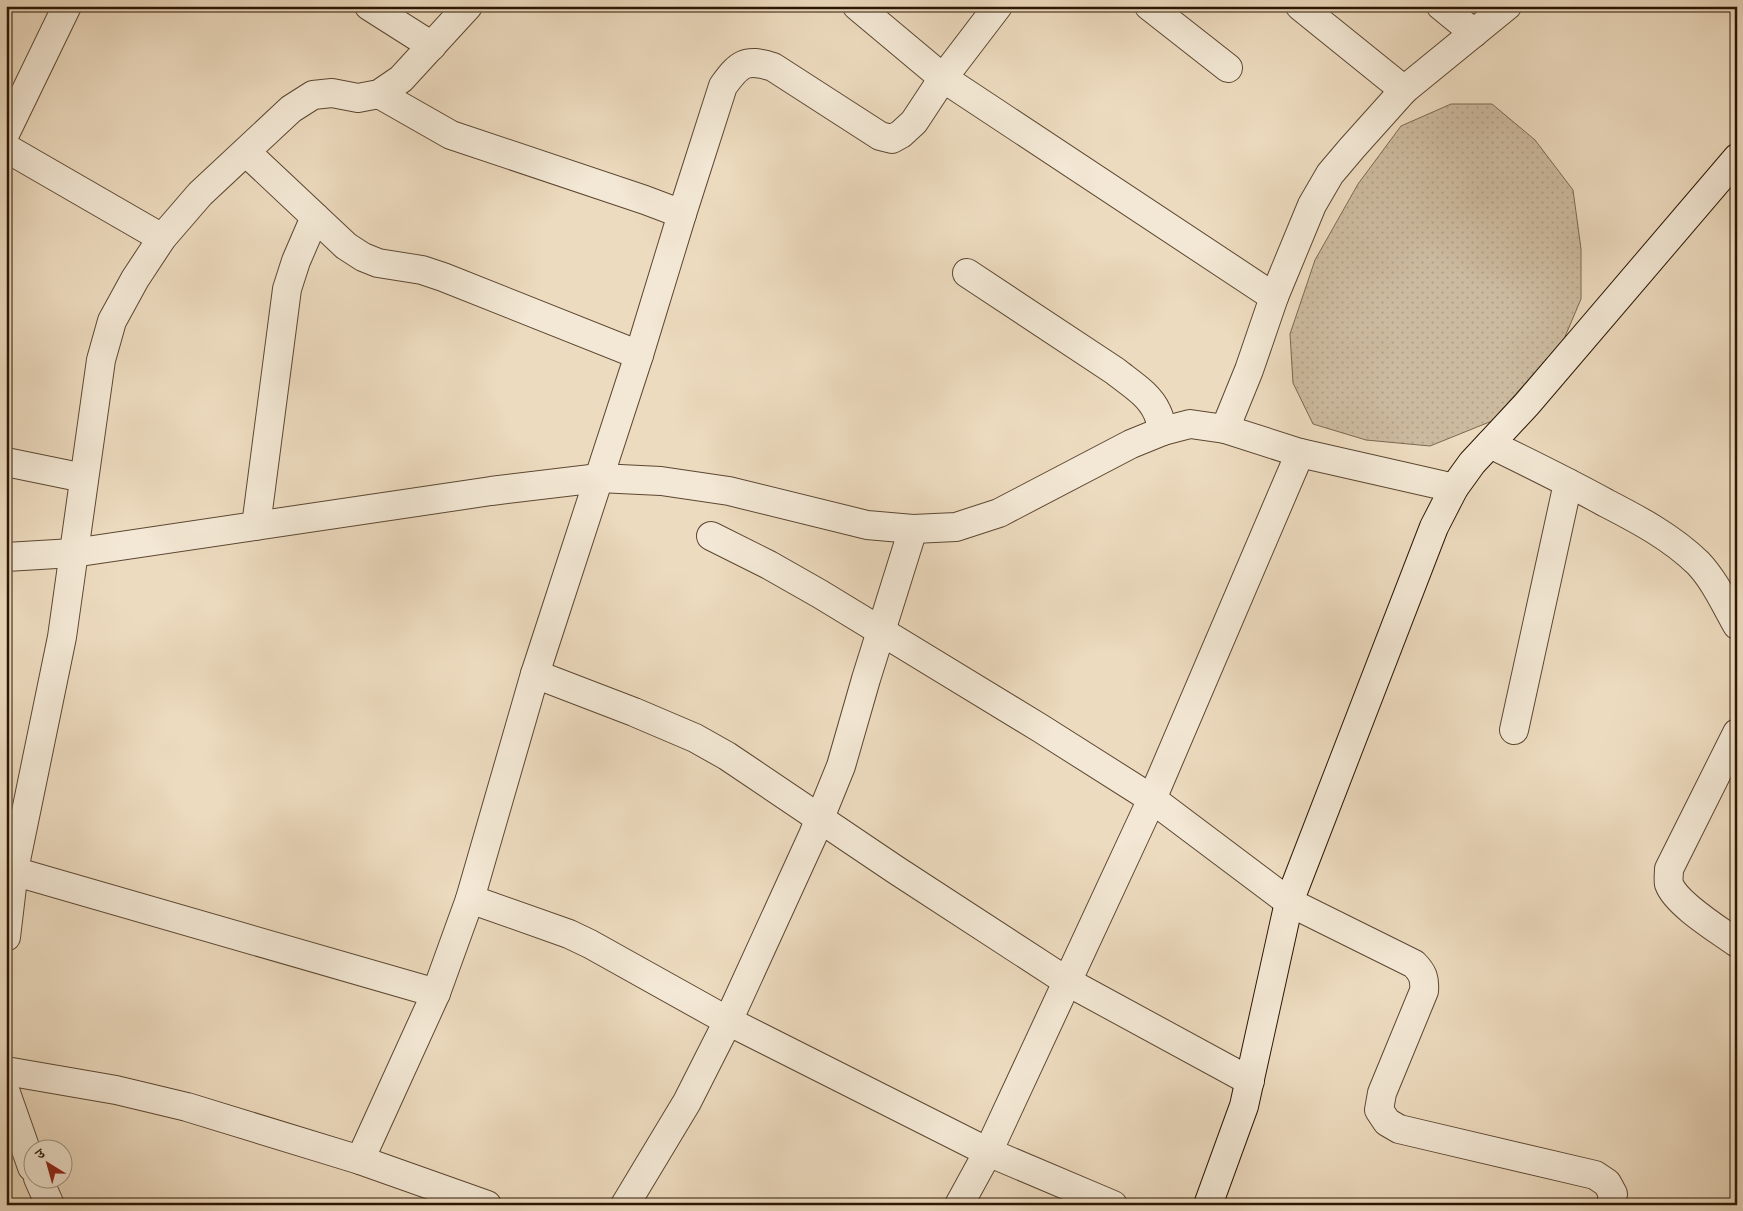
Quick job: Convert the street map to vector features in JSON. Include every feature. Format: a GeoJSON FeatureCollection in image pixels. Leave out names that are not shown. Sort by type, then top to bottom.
{"type":"FeatureCollection","features":[{"type":"Feature","properties":{"kind":"street"},"geometry":{"type":"LineString","coordinates":[[6,132],[67,6]]}},
{"type":"Feature","properties":{"kind":"street"},"geometry":{"type":"LineString","coordinates":[[369,6],[432,46]]}},
{"type":"Feature","properties":{"kind":"street"},"geometry":{"type":"LineString","coordinates":[[6,937],[10,870],[62,636],[101,360],[112,321],[135,279],[162,238],[200,194],[291,109],[313,96],[332,94],[358,98],[379,94],[401,78],[468,6]]}},
{"type":"Feature","properties":{"kind":"street"},"geometry":{"type":"LineString","coordinates":[[857,6],[943,78],[1274,297]]}},
{"type":"Feature","properties":{"kind":"street"},"geometry":{"type":"LineString","coordinates":[[360,1160],[436,993],[470,899],[534,674],[639,355],[723,86],[736,68],[749,63],[760,63],[773,67],[880,136],[892,139],[902,134],[914,122],[943,78],[998,6]]}},
{"type":"Feature","properties":{"kind":"street"},"geometry":{"type":"LineString","coordinates":[[1148,6],[1228,68]]}},
{"type":"Feature","properties":{"kind":"street"},"geometry":{"type":"LineString","coordinates":[[1300,6],[1404,90]]}},
{"type":"Feature","properties":{"kind":"street"},"geometry":{"type":"LineString","coordinates":[[1441,6],[1474,34]]}},
{"type":"Feature","properties":{"kind":"street"},"geometry":{"type":"LineString","coordinates":[[1225,429],[1249,370],[1274,297],[1312,205],[1330,174],[1404,90],[1507,6]]}},
{"type":"Feature","properties":{"kind":"street"},"geometry":{"type":"LineString","coordinates":[[379,94],[451,136],[682,214]]}},
{"type":"Feature","properties":{"kind":"street"},"geometry":{"type":"LineString","coordinates":[[6,148],[162,238]]}},
{"type":"Feature","properties":{"kind":"street"},"geometry":{"type":"LineString","coordinates":[[246,152],[346,246],[363,257],[378,263],[422,270],[443,277],[639,355]]}},
{"type":"Feature","properties":{"kind":"street"},"geometry":{"type":"LineString","coordinates":[[1208,1205],[1244,1106],[1289,902],[1434,527],[1454,488],[1472,463],[1527,404],[1737,158]]}},
{"type":"Feature","properties":{"kind":"street"},"geometry":{"type":"LineString","coordinates":[[256,526],[287,289],[296,261],[315,217]]}},
{"type":"Feature","properties":{"kind":"street"},"geometry":{"type":"LineString","coordinates":[[967,273],[1115,371],[1135,387],[1148,398],[1157,411],[1163,430]]}},
{"type":"Feature","properties":{"kind":"street"},"geometry":{"type":"LineString","coordinates":[[6,557],[73,553],[491,491],[599,478],[661,481],[729,491],[867,525],[913,529],[956,527],[999,513],[1131,444],[1163,430],[1190,424],[1225,429],[1300,453],[1454,488]]}},
{"type":"Feature","properties":{"kind":"street"},"geometry":{"type":"LineString","coordinates":[[1490,444],[1652,527],[1672,541],[1699,564],[1715,585],[1737,625]]}},
{"type":"Feature","properties":{"kind":"street"},"geometry":{"type":"LineString","coordinates":[[959,1205],[988,1152],[1152,799],[1300,453]]}},
{"type":"Feature","properties":{"kind":"street"},"geometry":{"type":"LineString","coordinates":[[6,462],[84,478]]}},
{"type":"Feature","properties":{"kind":"street"},"geometry":{"type":"LineString","coordinates":[[1514,730],[1568,483]]}},
{"type":"Feature","properties":{"kind":"street"},"geometry":{"type":"LineString","coordinates":[[625,1205],[687,1102],[728,1020],[820,819],[841,766],[913,529]]}},
{"type":"Feature","properties":{"kind":"street"},"geometry":{"type":"LineString","coordinates":[[711,536],[769,565],[1040,728],[1152,799],[1289,902],[1414,964],[1425,980],[1424,991],[1382,1093],[1379,1110],[1387,1122],[1399,1128],[1595,1175],[1607,1183],[1614,1194],[1611,1205]]}},
{"type":"Feature","properties":{"kind":"street"},"geometry":{"type":"LineString","coordinates":[[534,674],[634,712],[695,738],[727,756],[1068,982],[1250,1081]]}},
{"type":"Feature","properties":{"kind":"street"},"geometry":{"type":"LineString","coordinates":[[1737,733],[1669,869],[1669,883],[1674,893],[1686,905],[1737,943]]}},
{"type":"Feature","properties":{"kind":"street"},"geometry":{"type":"LineString","coordinates":[[10,870],[436,993]]}},
{"type":"Feature","properties":{"kind":"street"},"geometry":{"type":"LineString","coordinates":[[470,899],[569,934],[728,1020],[988,1152],[1113,1205]]}},
{"type":"Feature","properties":{"kind":"street"},"geometry":{"type":"LineString","coordinates":[[6,1071],[154,1098],[187,1107],[360,1160],[487,1205]]}},
{"type":"Feature","properties":{"kind":"street"},"geometry":{"type":"LineString","coordinates":[[8,1107],[22,1142]]}},
{"type":"Feature","properties":{"kind":"street"},"geometry":{"type":"LineString","coordinates":[[42,1188],[50,1205]]}},
{"type":"Feature","properties":{"kind":"shaded area"},"geometry":{"type":"Polygon","coordinates":[[[1451,104],[1492,104],[1535,140],[1573,190],[1581,249],[1581,299],[1564,339],[1492,421],[1430,446],[1366,440],[1313,424],[1293,383],[1290,334],[1315,260],[1358,184],[1401,126],[1451,104]]]}}]}
